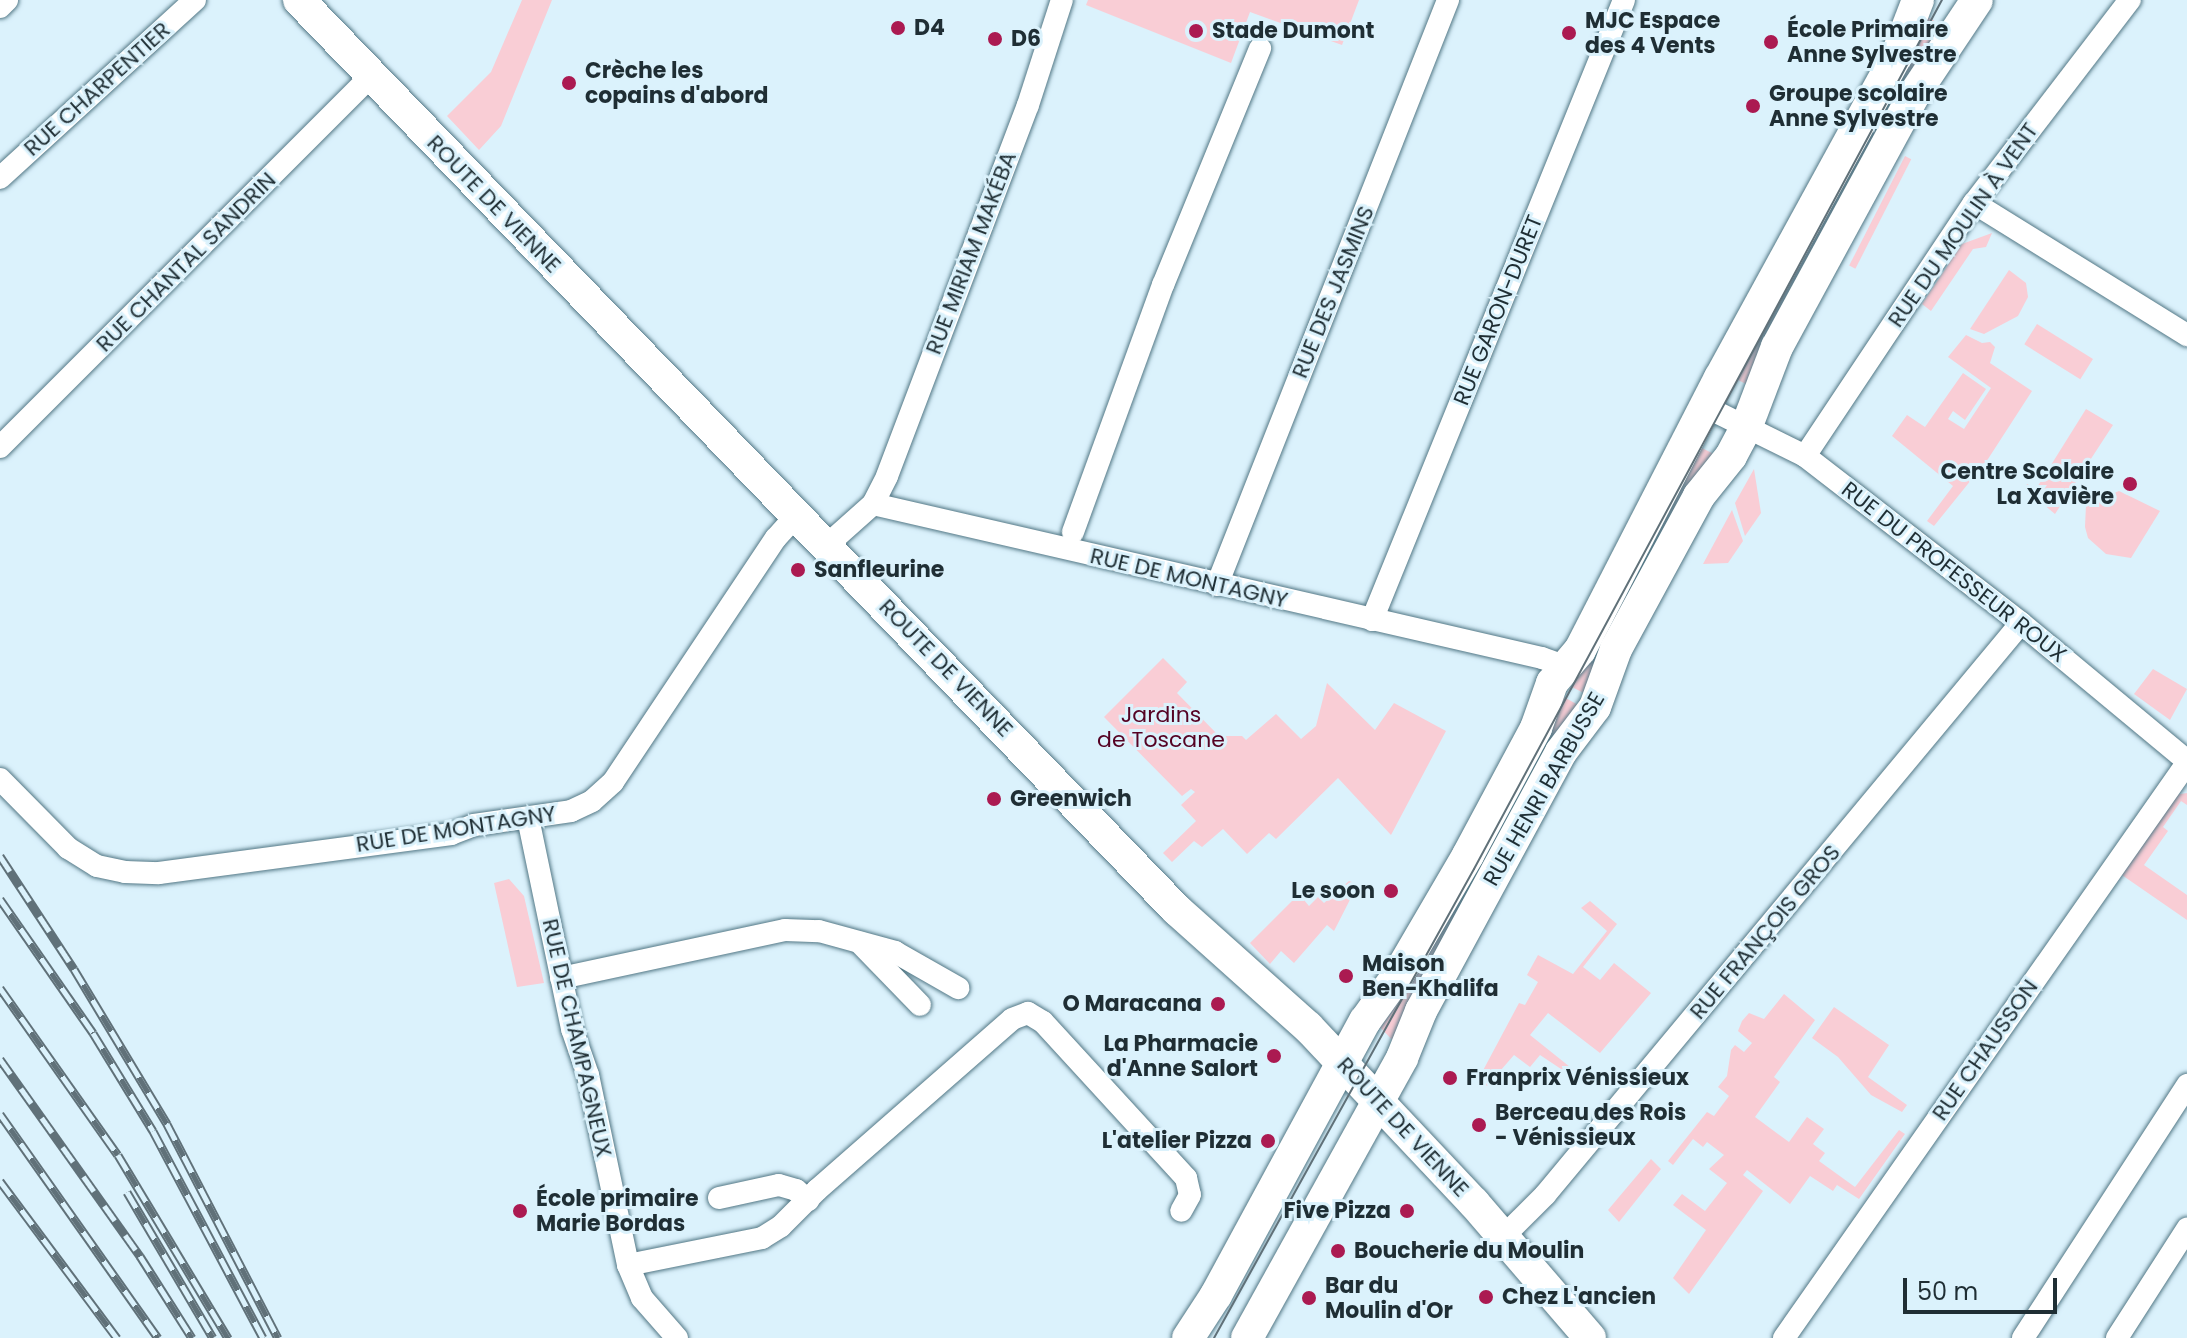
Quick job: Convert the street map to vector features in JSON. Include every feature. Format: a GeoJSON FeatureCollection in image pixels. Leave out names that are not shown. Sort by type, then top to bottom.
{"type":"FeatureCollection","features":[{"type":"Feature","properties":{"kind":"street"},"geometry":{"type":"LineString","coordinates":[[0,7],[7,0]]}},
{"type":"Feature","properties":{"kind":"street","name":"RUE CHARPENTIER"},"geometry":{"type":"LineString","coordinates":[[0,178],[195,0]]}},
{"type":"Feature","properties":{"kind":"street","name":"RUE MIRIAM MAKÉBA"},"geometry":{"type":"LineString","coordinates":[[873,504],[1028,105],[1062,0]]}},
{"type":"Feature","properties":{"kind":"street","name":"RUE DES JASMINS"},"geometry":{"type":"LineString","coordinates":[[1217,585],[1448,0]]}},
{"type":"Feature","properties":{"kind":"street","name":"RUE GARON-DURET"},"geometry":{"type":"LineString","coordinates":[[1372,620],[1624,0]]}},
{"type":"Feature","properties":{"kind":"street","name":"RUE HENRI BARBUSSE"},"geometry":{"type":"LineString","coordinates":[[1188,1338],[1216,1295],[1337,1071],[1468,855],[1536,728],[1552,683],[1580,650],[1706,407],[1896,57],[1918,0]]}},
{"type":"Feature","properties":{"kind":"street","name":"RUE HENRI BARBUSSE"},"geometry":{"type":"LineString","coordinates":[[1247,1338],[1373,1111],[1421,1011],[1561,752],[1595,707],[1616,649],[1699,496],[1731,456],[1746,428],[1777,347],[1913,96],[1977,0]]}},
{"type":"Feature","properties":{"kind":"street","name":"RUE DU MOULIN À VENT"},"geometry":{"type":"LineString","coordinates":[[1805,456],[1974,203],[2130,0]]}},
{"type":"Feature","properties":{"kind":"street","name":"ROUTE DE VIENNE"},"geometry":{"type":"LineString","coordinates":[[306,3],[371,76],[1177,910],[1290,1010],[1337,1071],[1373,1111],[1504,1236],[1590,1338]]}},
{"type":"Feature","properties":{"kind":"street"},"geometry":{"type":"LineString","coordinates":[[1073,532],[1163,285],[1260,48]]}},
{"type":"Feature","properties":{"kind":"street","name":"RUE CHANTAL SANDRIN"},"geometry":{"type":"LineString","coordinates":[[0,447],[371,76]]}},
{"type":"Feature","properties":{"kind":"street"},"geometry":{"type":"LineString","coordinates":[[1974,203],[2187,335]]}},
{"type":"Feature","properties":{"kind":"street","name":"RUE DU PROFESSEUR ROUX"},"geometry":{"type":"LineString","coordinates":[[1706,407],[1805,456],[2021,623],[2187,762]]}},
{"type":"Feature","properties":{"kind":"street"},"geometry":{"type":"LineString","coordinates":[[827,545],[873,504]]}},
{"type":"Feature","properties":{"kind":"street","name":"RUE DE MONTAGNY"},"geometry":{"type":"LineString","coordinates":[[873,504],[1542,658],[1564,666]]}},
{"type":"Feature","properties":{"kind":"street","name":"RUE DE MONTAGNY"},"geometry":{"type":"LineString","coordinates":[[0,779],[68,848],[97,866],[125,872],[159,873],[451,834],[474,825],[571,811],[592,801],[613,782],[776,538],[797,515]]}},
{"type":"Feature","properties":{"kind":"street","name":"RUE FRANÇOIS GROS"},"geometry":{"type":"LineString","coordinates":[[1504,1236],[1545,1195],[2021,623]]}},
{"type":"Feature","properties":{"kind":"street","name":"RUE CHAUSSON"},"geometry":{"type":"LineString","coordinates":[[1784,1338],[2187,762]]}},
{"type":"Feature","properties":{"kind":"street","name":"RUE DE CHAMPAGNEUX"},"geometry":{"type":"LineString","coordinates":[[528,818],[572,1029],[588,1075],[628,1265],[642,1298],[677,1338]]}},
{"type":"Feature","properties":{"kind":"street"},"geometry":{"type":"LineString","coordinates":[[561,978],[785,930],[819,931],[895,952],[958,988]]}},
{"type":"Feature","properties":{"kind":"street"},"geometry":{"type":"LineString","coordinates":[[856,939],[920,1005]]}},
{"type":"Feature","properties":{"kind":"street"},"geometry":{"type":"LineString","coordinates":[[628,1265],[762,1238],[781,1226],[1012,1019],[1028,1013],[1043,1022],[1186,1178],[1190,1195],[1181,1211]]}},
{"type":"Feature","properties":{"kind":"street"},"geometry":{"type":"LineString","coordinates":[[2023,1338],[2187,1085]]}},
{"type":"Feature","properties":{"kind":"street"},"geometry":{"type":"LineString","coordinates":[[719,1198],[779,1185],[812,1195]]}},
{"type":"Feature","properties":{"kind":"street"},"geometry":{"type":"LineString","coordinates":[[2117,1338],[2187,1229]]}},
{"type":"Feature","properties":{"kind":"green space"},"geometry":{"type":"Polygon","coordinates":[[[522,0],[552,0],[501,126],[479,150],[447,116],[491,72],[522,0]]]}},
{"type":"Feature","properties":{"kind":"green space","name":"Stade Dumont"},"geometry":{"type":"Polygon","coordinates":[[[1088,0],[1359,0],[1342,45],[1250,12],[1231,63],[1086,5],[1088,0]]]}},
{"type":"Feature","properties":{"kind":"green space"},"geometry":{"type":"Polygon","coordinates":[[[1926,16],[1943,26],[1754,388],[1730,376],[1926,16]]]}},
{"type":"Feature","properties":{"kind":"green space"},"geometry":{"type":"Polygon","coordinates":[[[1905,156],[1911,159],[1855,269],[1849,266],[1905,156]]]}},
{"type":"Feature","properties":{"kind":"green space"},"geometry":{"type":"Polygon","coordinates":[[[1992,233],[1986,247],[1973,249],[1931,311],[1922,304],[1962,244],[1992,233]]]}},
{"type":"Feature","properties":{"kind":"green space"},"geometry":{"type":"Polygon","coordinates":[[[2009,270],[2026,283],[2028,297],[2018,316],[1984,334],[1970,329],[2009,270]]]}},
{"type":"Feature","properties":{"kind":"green space"},"geometry":{"type":"Polygon","coordinates":[[[2037,324],[2093,359],[2080,379],[2024,344],[2037,324]]]}},
{"type":"Feature","properties":{"kind":"green space"},"geometry":{"type":"Polygon","coordinates":[[[1966,335],[1982,343],[1990,342],[1995,347],[1990,363],[2032,391],[1988,459],[1934,526],[1927,521],[1953,486],[1892,436],[1907,415],[1925,427],[1963,373],[1986,389],[1965,420],[1953,411],[1948,419],[1964,429],[1991,388],[1948,357],[1966,335]]]}},
{"type":"Feature","properties":{"kind":"green space"},"geometry":{"type":"Polygon","coordinates":[[[2086,409],[2113,425],[2055,514],[2025,489],[2027,484],[2036,489],[2086,409]]]}},
{"type":"Feature","properties":{"kind":"green space"},"geometry":{"type":"Polygon","coordinates":[[[1696,445],[1718,456],[1595,699],[1573,687],[1696,445]]]}},
{"type":"Feature","properties":{"kind":"green space"},"geometry":{"type":"Polygon","coordinates":[[[1754,469],[1761,513],[1745,536],[1735,503],[1754,469]]]}},
{"type":"Feature","properties":{"kind":"green space"},"geometry":{"type":"Polygon","coordinates":[[[2119,491],[2160,511],[2131,558],[2106,554],[2088,538],[2085,527],[2086,505],[2119,491]]]}},
{"type":"Feature","properties":{"kind":"green space"},"geometry":{"type":"Polygon","coordinates":[[[1732,510],[1743,541],[1728,563],[1703,564],[1732,510]]]}},
{"type":"Feature","properties":{"kind":"green space","name":"Jardins de Toscane"},"geometry":{"type":"Polygon","coordinates":[[[1163,658],[1187,682],[1177,693],[1219,736],[1242,736],[1246,740],[1276,714],[1301,739],[1316,726],[1327,683],[1375,730],[1394,703],[1446,731],[1391,835],[1338,778],[1276,839],[1269,833],[1247,854],[1223,829],[1202,847],[1194,841],[1172,862],[1163,853],[1196,821],[1181,805],[1195,792],[1191,789],[1182,796],[1104,717],[1163,658]]]}},
{"type":"Feature","properties":{"kind":"green space"},"geometry":{"type":"Polygon","coordinates":[[[2153,669],[2187,689],[2170,720],[2134,694],[2153,669]]]}},
{"type":"Feature","properties":{"kind":"green space"},"geometry":{"type":"Polygon","coordinates":[[[1562,696],[1580,706],[1399,1047],[1376,1023],[1562,696]]]}},
{"type":"Feature","properties":{"kind":"green space"},"geometry":{"type":"Polygon","coordinates":[[[2187,793],[2187,805],[2181,801],[2163,827],[2168,831],[2144,865],[2187,895],[2187,920],[2119,873],[2174,795],[2187,793]]]}},
{"type":"Feature","properties":{"kind":"green space"},"geometry":{"type":"Polygon","coordinates":[[[509,879],[524,896],[544,983],[517,987],[494,883],[509,879]]]}},
{"type":"Feature","properties":{"kind":"green space"},"geometry":{"type":"Polygon","coordinates":[[[1349,881],[1358,884],[1334,931],[1327,925],[1294,963],[1281,951],[1270,964],[1250,943],[1299,894],[1309,906],[1318,897],[1324,903],[1349,881]]]}},
{"type":"Feature","properties":{"kind":"green space"},"geometry":{"type":"Polygon","coordinates":[[[1590,901],[1617,924],[1583,967],[1600,980],[1614,963],[1651,993],[1600,1053],[1548,1013],[1530,1035],[1575,1071],[1570,1075],[1540,1055],[1530,1067],[1514,1055],[1487,1086],[1479,1078],[1519,1003],[1525,1005],[1538,982],[1527,975],[1538,955],[1573,974],[1607,931],[1581,908],[1590,901]]]}},
{"type":"Feature","properties":{"kind":"green space"},"geometry":{"type":"Polygon","coordinates":[[[1784,994],[1815,1020],[1774,1077],[1780,1082],[1755,1117],[1789,1142],[1807,1117],[1824,1129],[1813,1144],[1825,1153],[1819,1161],[1855,1187],[1899,1130],[1905,1134],[1859,1199],[1837,1185],[1833,1191],[1810,1176],[1790,1204],[1747,1170],[1743,1175],[1763,1191],[1689,1294],[1673,1278],[1706,1230],[1673,1205],[1682,1194],[1705,1211],[1727,1183],[1709,1169],[1724,1155],[1707,1142],[1703,1147],[1693,1139],[1673,1165],[1668,1161],[1707,1112],[1714,1116],[1729,1096],[1718,1087],[1727,1076],[1731,1050],[1735,1045],[1744,1052],[1752,1043],[1738,1031],[1742,1021],[1749,1013],[1764,1019],[1784,994]]]}},
{"type":"Feature","properties":{"kind":"green space"},"geometry":{"type":"Polygon","coordinates":[[[1834,1007],[1889,1045],[1868,1077],[1907,1105],[1902,1112],[1871,1095],[1838,1057],[1812,1038],[1834,1007]]]}},
{"type":"Feature","properties":{"kind":"green space"},"geometry":{"type":"Polygon","coordinates":[[[1651,1159],[1661,1169],[1619,1222],[1608,1210],[1651,1159]]]}},
{"type":"Feature","properties":{"kind":"tram line"},"geometry":{"type":"LineString","coordinates":[[1214,1338],[1474,869],[1942,0]]}},
{"type":"Feature","properties":{"kind":"railway"},"geometry":{"type":"LineString","coordinates":[[0,856],[74,969],[167,1124],[278,1338]]}},
{"type":"Feature","properties":{"kind":"railway"},"geometry":{"type":"LineString","coordinates":[[0,899],[93,1033],[153,1131],[263,1338]]}},
{"type":"Feature","properties":{"kind":"railway"},"geometry":{"type":"LineString","coordinates":[[0,988],[118,1155],[228,1338]]}},
{"type":"Feature","properties":{"kind":"railway"},"geometry":{"type":"LineString","coordinates":[[0,1059],[140,1256],[192,1338]]}},
{"type":"Feature","properties":{"kind":"railway"},"geometry":{"type":"LineString","coordinates":[[0,1114],[158,1338]]}},
{"type":"Feature","properties":{"kind":"railway"},"geometry":{"type":"LineString","coordinates":[[0,1181],[117,1338]]}},
{"type":"Feature","properties":{"kind":"railway"},"geometry":{"type":"LineString","coordinates":[[127,1192],[213,1338]]}},
{"type":"Feature","properties":{"kind":"place","name":"D4"},"geometry":{"type":"Point","coordinates":[898,28]}},
{"type":"Feature","properties":{"kind":"place","name":"Stade Dumont"},"geometry":{"type":"Point","coordinates":[1196,31]}},
{"type":"Feature","properties":{"kind":"place","name":"MJC Espace des 4 Vents"},"geometry":{"type":"Point","coordinates":[1569,33]}},
{"type":"Feature","properties":{"kind":"place","name":"D6"},"geometry":{"type":"Point","coordinates":[995,39]}},
{"type":"Feature","properties":{"kind":"place","name":"École Primaire Anne Sylvestre"},"geometry":{"type":"Point","coordinates":[1771,42]}},
{"type":"Feature","properties":{"kind":"place","name":"Crèche les copains d'abord"},"geometry":{"type":"Point","coordinates":[569,83]}},
{"type":"Feature","properties":{"kind":"place","name":"Groupe scolaire Anne Sylvestre"},"geometry":{"type":"Point","coordinates":[1753,106]}},
{"type":"Feature","properties":{"kind":"place","name":"Centre Scolaire La Xavière"},"geometry":{"type":"Point","coordinates":[2130,484]}},
{"type":"Feature","properties":{"kind":"place","name":"Sanfleurine"},"geometry":{"type":"Point","coordinates":[798,570]}},
{"type":"Feature","properties":{"kind":"place","name":"Greenwich"},"geometry":{"type":"Point","coordinates":[994,799]}},
{"type":"Feature","properties":{"kind":"place","name":"Le soon"},"geometry":{"type":"Point","coordinates":[1391,891]}},
{"type":"Feature","properties":{"kind":"place","name":"Maison Ben-Khalifa"},"geometry":{"type":"Point","coordinates":[1346,976]}},
{"type":"Feature","properties":{"kind":"place","name":"O Maracana"},"geometry":{"type":"Point","coordinates":[1218,1004]}},
{"type":"Feature","properties":{"kind":"place","name":"La Pharmacie d'Anne Salort"},"geometry":{"type":"Point","coordinates":[1274,1056]}},
{"type":"Feature","properties":{"kind":"place","name":"Franprix Vénissieux"},"geometry":{"type":"Point","coordinates":[1450,1078]}},
{"type":"Feature","properties":{"kind":"place","name":"Berceau des Rois - Vénissieux"},"geometry":{"type":"Point","coordinates":[1479,1125]}},
{"type":"Feature","properties":{"kind":"place","name":"L'atelier Pizza"},"geometry":{"type":"Point","coordinates":[1268,1141]}},
{"type":"Feature","properties":{"kind":"place","name":"École primaire Marie Bordas"},"geometry":{"type":"Point","coordinates":[520,1211]}},
{"type":"Feature","properties":{"kind":"place","name":"Five Pizza"},"geometry":{"type":"Point","coordinates":[1407,1211]}},
{"type":"Feature","properties":{"kind":"place","name":"Boucherie du Moulin"},"geometry":{"type":"Point","coordinates":[1338,1251]}},
{"type":"Feature","properties":{"kind":"place","name":"Chez L'ancien"},"geometry":{"type":"Point","coordinates":[1486,1297]}},
{"type":"Feature","properties":{"kind":"place","name":"Bar du Moulin d'Or"},"geometry":{"type":"Point","coordinates":[1309,1298]}}]}
